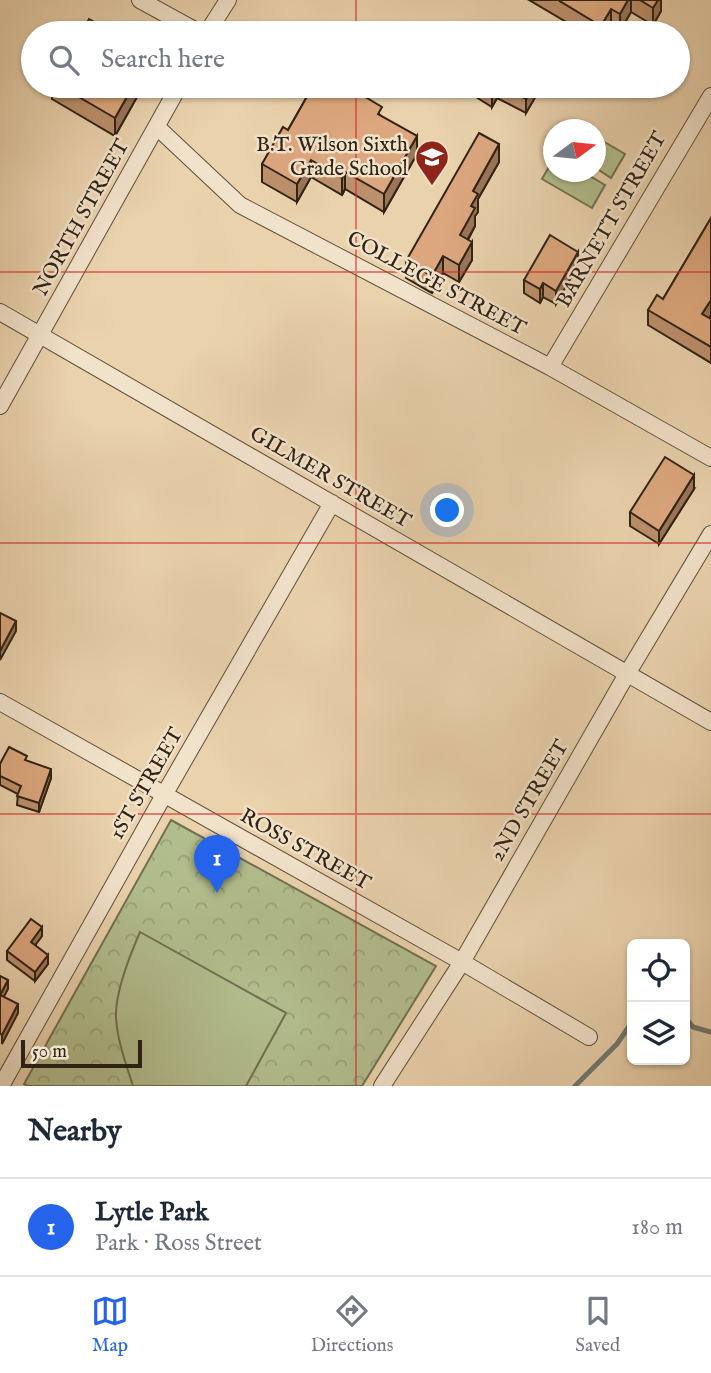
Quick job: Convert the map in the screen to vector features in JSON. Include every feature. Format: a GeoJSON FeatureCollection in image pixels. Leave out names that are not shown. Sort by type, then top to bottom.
{"type":"FeatureCollection","features":[{"type":"Feature","properties":{"kind":"street"},"geometry":{"type":"LineString","coordinates":[[140,0],[178,21]]}},
{"type":"Feature","properties":{"kind":"street"},"geometry":{"type":"LineString","coordinates":[[215,21],[228,0]]}},
{"type":"Feature","properties":{"kind":"street","name":"BARNETT STREET"},"geometry":{"type":"LineString","coordinates":[[550,367],[711,96]]}},
{"type":"Feature","properties":{"kind":"street","name":"NORTH STREET"},"geometry":{"type":"LineString","coordinates":[[0,406],[173,98]]}},
{"type":"Feature","properties":{"kind":"street","name":"COLLEGE STREET"},"geometry":{"type":"LineString","coordinates":[[157,127],[240,205],[550,367],[711,458]]}},
{"type":"Feature","properties":{"kind":"street","name":"GILMER STREET"},"geometry":{"type":"LineString","coordinates":[[0,312],[711,722]]}},
{"type":"Feature","properties":{"kind":"street","name":"1ST STREET"},"geometry":{"type":"LineString","coordinates":[[1,1086],[164,794],[332,503]]}},
{"type":"Feature","properties":{"kind":"street","name":"2ND STREET"},"geometry":{"type":"LineString","coordinates":[[382,1086],[462,962],[627,674],[711,534]]}},
{"type":"Feature","properties":{"kind":"street","name":"ROSS STREET"},"geometry":{"type":"LineString","coordinates":[[0,702],[462,962],[589,1037]]}},
{"type":"Feature","properties":{"kind":"green space"},"geometry":{"type":"Polygon","coordinates":[[[606,143],[625,154],[611,178],[606,175],[606,143]]]}},
{"type":"Feature","properties":{"kind":"green space"},"geometry":{"type":"Polygon","coordinates":[[[547,182],[600,182],[605,185],[592,208],[547,182]]]}},
{"type":"Feature","properties":{"kind":"green space"},"geometry":{"type":"Polygon","coordinates":[[[171,820],[436,966],[362,1086],[24,1084],[171,820]]]}},
{"type":"Feature","properties":{"kind":"green space"},"geometry":{"type":"Polygon","coordinates":[[[140,932],[286,1013],[246,1086],[133,1086],[118,1034],[116,1007],[124,974],[140,932]]]}},
{"type":"Feature","properties":{"kind":"building"},"geometry":{"type":"Polygon","coordinates":[[[558,0],[628,0],[620,14],[611,9],[604,21],[593,21],[558,0]]]}},
{"type":"Feature","properties":{"kind":"building"},"geometry":{"type":"Polygon","coordinates":[[[640,0],[658,0],[653,8],[640,0]]]}},
{"type":"Feature","properties":{"kind":"building"},"geometry":{"type":"Polygon","coordinates":[[[81,98],[126,98],[115,118],[81,98]]]}},
{"type":"Feature","properties":{"kind":"building"},"geometry":{"type":"Polygon","coordinates":[[[306,98],[367,98],[382,107],[378,114],[417,136],[384,194],[345,172],[342,178],[311,160],[297,184],[262,164],[283,127],[288,130],[306,98]]]}},
{"type":"Feature","properties":{"kind":"building"},"geometry":{"type":"Polygon","coordinates":[[[479,133],[499,144],[473,191],[478,194],[471,206],[475,208],[460,235],[472,242],[459,265],[443,256],[432,276],[406,261],[479,133]]]}},
{"type":"Feature","properties":{"kind":"building"},"geometry":{"type":"Polygon","coordinates":[[[711,218],[711,300],[702,314],[711,319],[711,347],[648,310],[657,295],[663,299],[711,218]]]}},
{"type":"Feature","properties":{"kind":"building"},"geometry":{"type":"Polygon","coordinates":[[[550,235],[578,252],[556,291],[543,283],[540,289],[524,280],[550,235]]]}},
{"type":"Feature","properties":{"kind":"building"},"geometry":{"type":"Polygon","coordinates":[[[665,457],[694,475],[659,531],[630,512],[665,457]]]}},
{"type":"Feature","properties":{"kind":"building"},"geometry":{"type":"Polygon","coordinates":[[[0,613],[16,621],[0,651],[0,613]]]}},
{"type":"Feature","properties":{"kind":"building"},"geometry":{"type":"Polygon","coordinates":[[[9,747],[27,756],[25,760],[51,769],[39,803],[17,796],[21,786],[0,776],[0,764],[9,747]]]}},
{"type":"Feature","properties":{"kind":"building"},"geometry":{"type":"Polygon","coordinates":[[[31,919],[42,927],[31,942],[48,955],[35,972],[7,951],[31,919]]]}},
{"type":"Feature","properties":{"kind":"building"},"geometry":{"type":"Polygon","coordinates":[[[0,976],[8,980],[0,995],[0,976]]]}},
{"type":"Feature","properties":{"kind":"building"},"geometry":{"type":"Polygon","coordinates":[[[0,995],[18,1004],[2,1035],[0,1034],[0,995]]]}},
{"type":"Feature","properties":{"kind":"waterway"},"geometry":{"type":"LineString","coordinates":[[690,1023],[693,1027],[711,1032]]}},
{"type":"Feature","properties":{"kind":"waterway"},"geometry":{"type":"LineString","coordinates":[[575,1086],[617,1044],[627,1029]]}},
{"type":"Feature","properties":{"kind":"place","name":"B.T. Wilson Sixth Grade School"},"geometry":{"type":"Point","coordinates":[432,187]}},
{"type":"Feature","properties":{"kind":"place","name":"Lytle Park"},"geometry":{"type":"Point","coordinates":[217,893]}}]}
